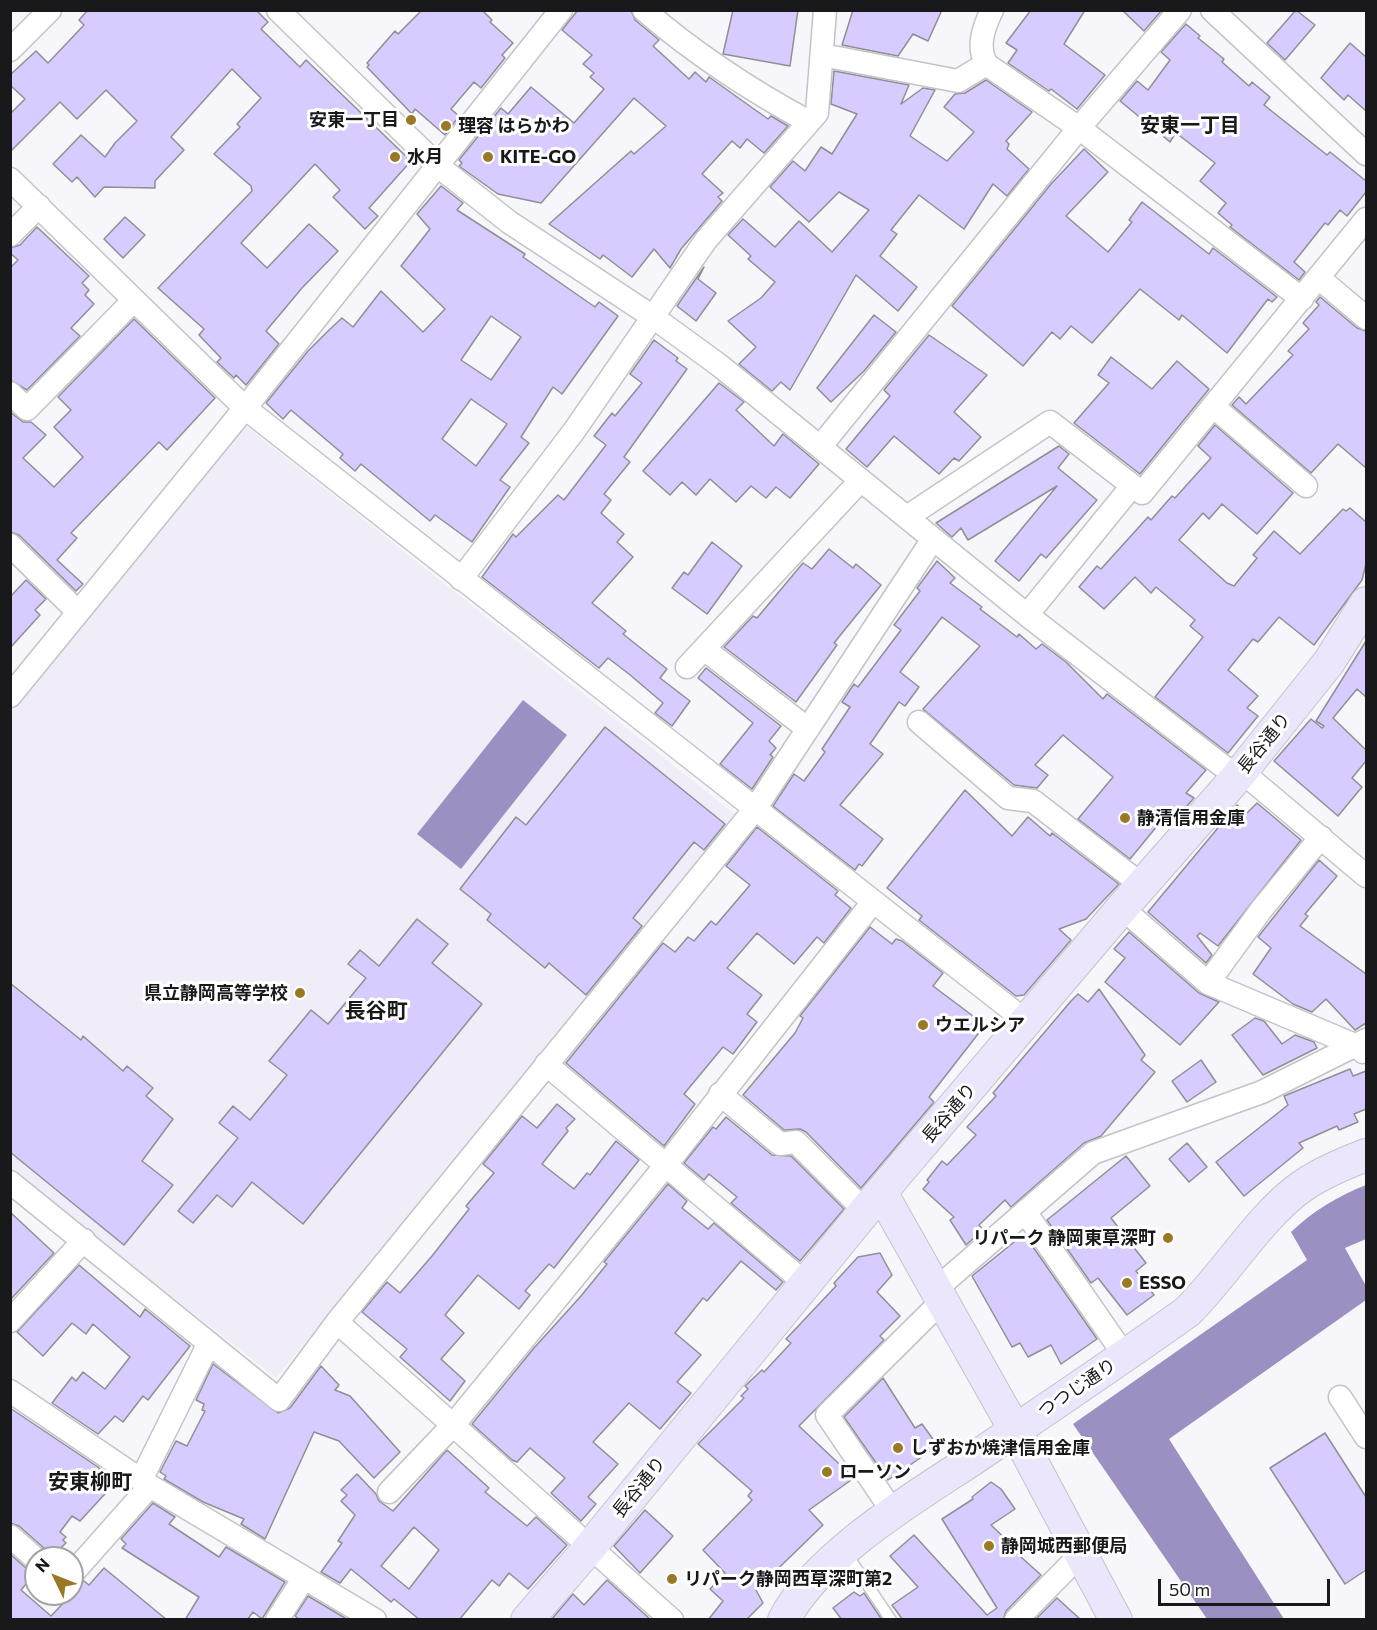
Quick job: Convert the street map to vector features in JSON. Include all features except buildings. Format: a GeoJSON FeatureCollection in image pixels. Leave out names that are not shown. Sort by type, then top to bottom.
{"type":"FeatureCollection","features":[{"type":"Feature","properties":{"kind":"street"},"geometry":{"type":"LineString","coordinates":[[10,50],[50,10]]}},
{"type":"Feature","properties":{"kind":"street"},"geometry":{"type":"LineString","coordinates":[[278,10],[438,166],[509,222],[653,317],[719,365],[1027,615],[1321,837],[1366,876]]}},
{"type":"Feature","properties":{"kind":"street"},"geometry":{"type":"LineString","coordinates":[[10,696],[245,408],[561,10]]}},
{"type":"Feature","properties":{"kind":"street"},"geometry":{"type":"LineString","coordinates":[[644,10],[703,58],[750,90],[808,122]]}},
{"type":"Feature","properties":{"kind":"street"},"geometry":{"type":"LineString","coordinates":[[461,579],[574,431],[706,240],[817,113],[825,10]]}},
{"type":"Feature","properties":{"kind":"street"},"geometry":{"type":"LineString","coordinates":[[992,10],[982,38],[980,53],[986,64],[1079,128],[1302,299]]}},
{"type":"Feature","properties":{"kind":"street"},"geometry":{"type":"LineString","coordinates":[[820,447],[1079,128],[1180,10]]}},
{"type":"Feature","properties":{"kind":"street"},"geometry":{"type":"LineString","coordinates":[[1212,10],[1366,154]]}},
{"type":"Feature","properties":{"kind":"street"},"geometry":{"type":"LineString","coordinates":[[822,55],[958,81],[986,64]]}},
{"type":"Feature","properties":{"kind":"street"},"geometry":{"type":"LineString","coordinates":[[10,178],[245,408],[1027,1022]]}},
{"type":"Feature","properties":{"kind":"street"},"geometry":{"type":"LineString","coordinates":[[10,235],[39,206]]}},
{"type":"Feature","properties":{"kind":"street"},"geometry":{"type":"LineString","coordinates":[[907,517],[1050,422],[1142,494],[1366,219]]}},
{"type":"Feature","properties":{"kind":"street"},"geometry":{"type":"LineString","coordinates":[[1319,278],[1366,318]]}},
{"type":"Feature","properties":{"kind":"street"},"geometry":{"type":"LineString","coordinates":[[10,393],[27,409],[134,300]]}},
{"type":"Feature","properties":{"kind":"street"},"geometry":{"type":"LineString","coordinates":[[1214,407],[1306,486]]}},
{"type":"Feature","properties":{"kind":"street"},"geometry":{"type":"LineString","coordinates":[[687,667],[861,480]]}},
{"type":"Feature","properties":{"kind":"street"},"geometry":{"type":"LineString","coordinates":[[1027,615],[1132,486]]}},
{"type":"Feature","properties":{"kind":"street"},"geometry":{"type":"LineString","coordinates":[[10,1182],[279,1400],[337,1322],[754,809],[933,539]]}},
{"type":"Feature","properties":{"kind":"street"},"geometry":{"type":"LineString","coordinates":[[10,545],[78,612]]}},
{"type":"Feature","properties":{"kind":"street","name":"長谷通り"},"geometry":{"type":"LineString","coordinates":[[527,1620],[591,1546],[873,1202],[1239,774],[1329,662],[1365,607]]}},
{"type":"Feature","properties":{"kind":"street"},"geometry":{"type":"LineString","coordinates":[[704,649],[808,729]]}},
{"type":"Feature","properties":{"kind":"street"},"geometry":{"type":"LineString","coordinates":[[919,722],[1008,798],[1033,801],[1132,897],[1208,983],[1364,1047]]}},
{"type":"Feature","properties":{"kind":"street"},"geometry":{"type":"LineString","coordinates":[[1208,983],[1262,910],[1321,837]]}},
{"type":"Feature","properties":{"kind":"street"},"geometry":{"type":"LineString","coordinates":[[389,1492],[454,1424],[666,1165],[873,902]]}},
{"type":"Feature","properties":{"kind":"street"},"geometry":{"type":"LineString","coordinates":[[893,1512],[827,1415],[938,1295],[1093,1153],[1262,1092],[1364,1047]]}},
{"type":"Feature","properties":{"kind":"street"},"geometry":{"type":"LineString","coordinates":[[546,1064],[805,1283]]}},
{"type":"Feature","properties":{"kind":"street"},"geometry":{"type":"LineString","coordinates":[[720,1094],[780,1144],[796,1142],[873,1202],[938,1295],[1015,1430],[1116,1620]]}},
{"type":"Feature","properties":{"kind":"street","name":"つつじ通り"},"geometry":{"type":"LineString","coordinates":[[784,1620],[793,1602],[844,1550],[893,1512],[1187,1312],[1213,1286],[1271,1214],[1303,1186],[1342,1164],[1366,1155]]}},
{"type":"Feature","properties":{"kind":"street"},"geometry":{"type":"LineString","coordinates":[[1026,1213],[1125,1356]]}},
{"type":"Feature","properties":{"kind":"street"},"geometry":{"type":"LineString","coordinates":[[10,1321],[84,1240]]}},
{"type":"Feature","properties":{"kind":"street"},"geometry":{"type":"LineString","coordinates":[[337,1322],[672,1620]]}},
{"type":"Feature","properties":{"kind":"street"},"geometry":{"type":"LineString","coordinates":[[84,1559],[145,1483],[209,1343]]}},
{"type":"Feature","properties":{"kind":"street"},"geometry":{"type":"LineString","coordinates":[[10,1391],[145,1483],[375,1620]]}},
{"type":"Feature","properties":{"kind":"street"},"geometry":{"type":"LineString","coordinates":[[1340,1397],[1366,1437]]}},
{"type":"Feature","properties":{"kind":"street"},"geometry":{"type":"LineString","coordinates":[[10,1536],[24,1548]]}},
{"type":"Feature","properties":{"kind":"street"},"geometry":{"type":"LineString","coordinates":[[1016,1620],[1081,1554]]}},
{"type":"Feature","properties":{"kind":"street"},"geometry":{"type":"LineString","coordinates":[[277,1620],[304,1578]]}},
{"type":"Feature","properties":{"kind":"lane"},"geometry":{"type":"LineString","coordinates":[[844,1550],[891,1620]]}},
{"type":"Feature","properties":{"kind":"shaded area","name":"県立静岡高等学校"},"geometry":{"type":"Polygon","coordinates":[[[246,426],[736,815],[276,1378],[11,1171],[10,711],[246,426]]]}},
{"type":"Feature","properties":{"kind":"shaded area"},"geometry":{"type":"Polygon","coordinates":[[[523,700],[567,735],[461,869],[417,834],[523,700]]]}},
{"type":"Feature","properties":{"kind":"shaded area"},"geometry":{"type":"Polygon","coordinates":[[[1366,1185],[1366,1239],[1345,1248],[1366,1286],[1366,1300],[1169,1439],[1284,1619],[1207,1619],[1073,1424],[1307,1260],[1291,1232],[1326,1205],[1366,1185]]]}},
{"type":"Feature","properties":{"kind":"place","name":"安東一丁目"},"geometry":{"type":"Point","coordinates":[411,120]}},
{"type":"Feature","properties":{"kind":"place","name":"理容 はらかわ"},"geometry":{"type":"Point","coordinates":[446,126]}},
{"type":"Feature","properties":{"kind":"place","name":"水月"},"geometry":{"type":"Point","coordinates":[395,157]}},
{"type":"Feature","properties":{"kind":"place","name":"KITE-GO"},"geometry":{"type":"Point","coordinates":[488,157]}},
{"type":"Feature","properties":{"kind":"place","name":"静清信用金庫"},"geometry":{"type":"Point","coordinates":[1125,818]}},
{"type":"Feature","properties":{"kind":"place","name":"県立静岡高等学校"},"geometry":{"type":"Point","coordinates":[300,993]}},
{"type":"Feature","properties":{"kind":"place","name":"ウエルシア"},"geometry":{"type":"Point","coordinates":[923,1025]}},
{"type":"Feature","properties":{"kind":"place","name":"リパーク 静岡東草深町"},"geometry":{"type":"Point","coordinates":[1168,1238]}},
{"type":"Feature","properties":{"kind":"place","name":"ESSO"},"geometry":{"type":"Point","coordinates":[1127,1283]}},
{"type":"Feature","properties":{"kind":"place","name":"しずおか焼津信用金庫"},"geometry":{"type":"Point","coordinates":[898,1448]}},
{"type":"Feature","properties":{"kind":"place","name":"ローソン"},"geometry":{"type":"Point","coordinates":[827,1472]}},
{"type":"Feature","properties":{"kind":"place","name":"静岡城西郵便局"},"geometry":{"type":"Point","coordinates":[989,1546]}},
{"type":"Feature","properties":{"kind":"place","name":"リパーク静岡西草深町第2"},"geometry":{"type":"Point","coordinates":[672,1579]}},
{"type":"Feature","properties":{"kind":"district","name":"安東一丁目"},"geometry":{"type":"Point","coordinates":[1190,125]}},
{"type":"Feature","properties":{"kind":"district","name":"長谷町"},"geometry":{"type":"Point","coordinates":[376,1011]}},
{"type":"Feature","properties":{"kind":"district","name":"安東柳町"},"geometry":{"type":"Point","coordinates":[90,1482]}}]}
